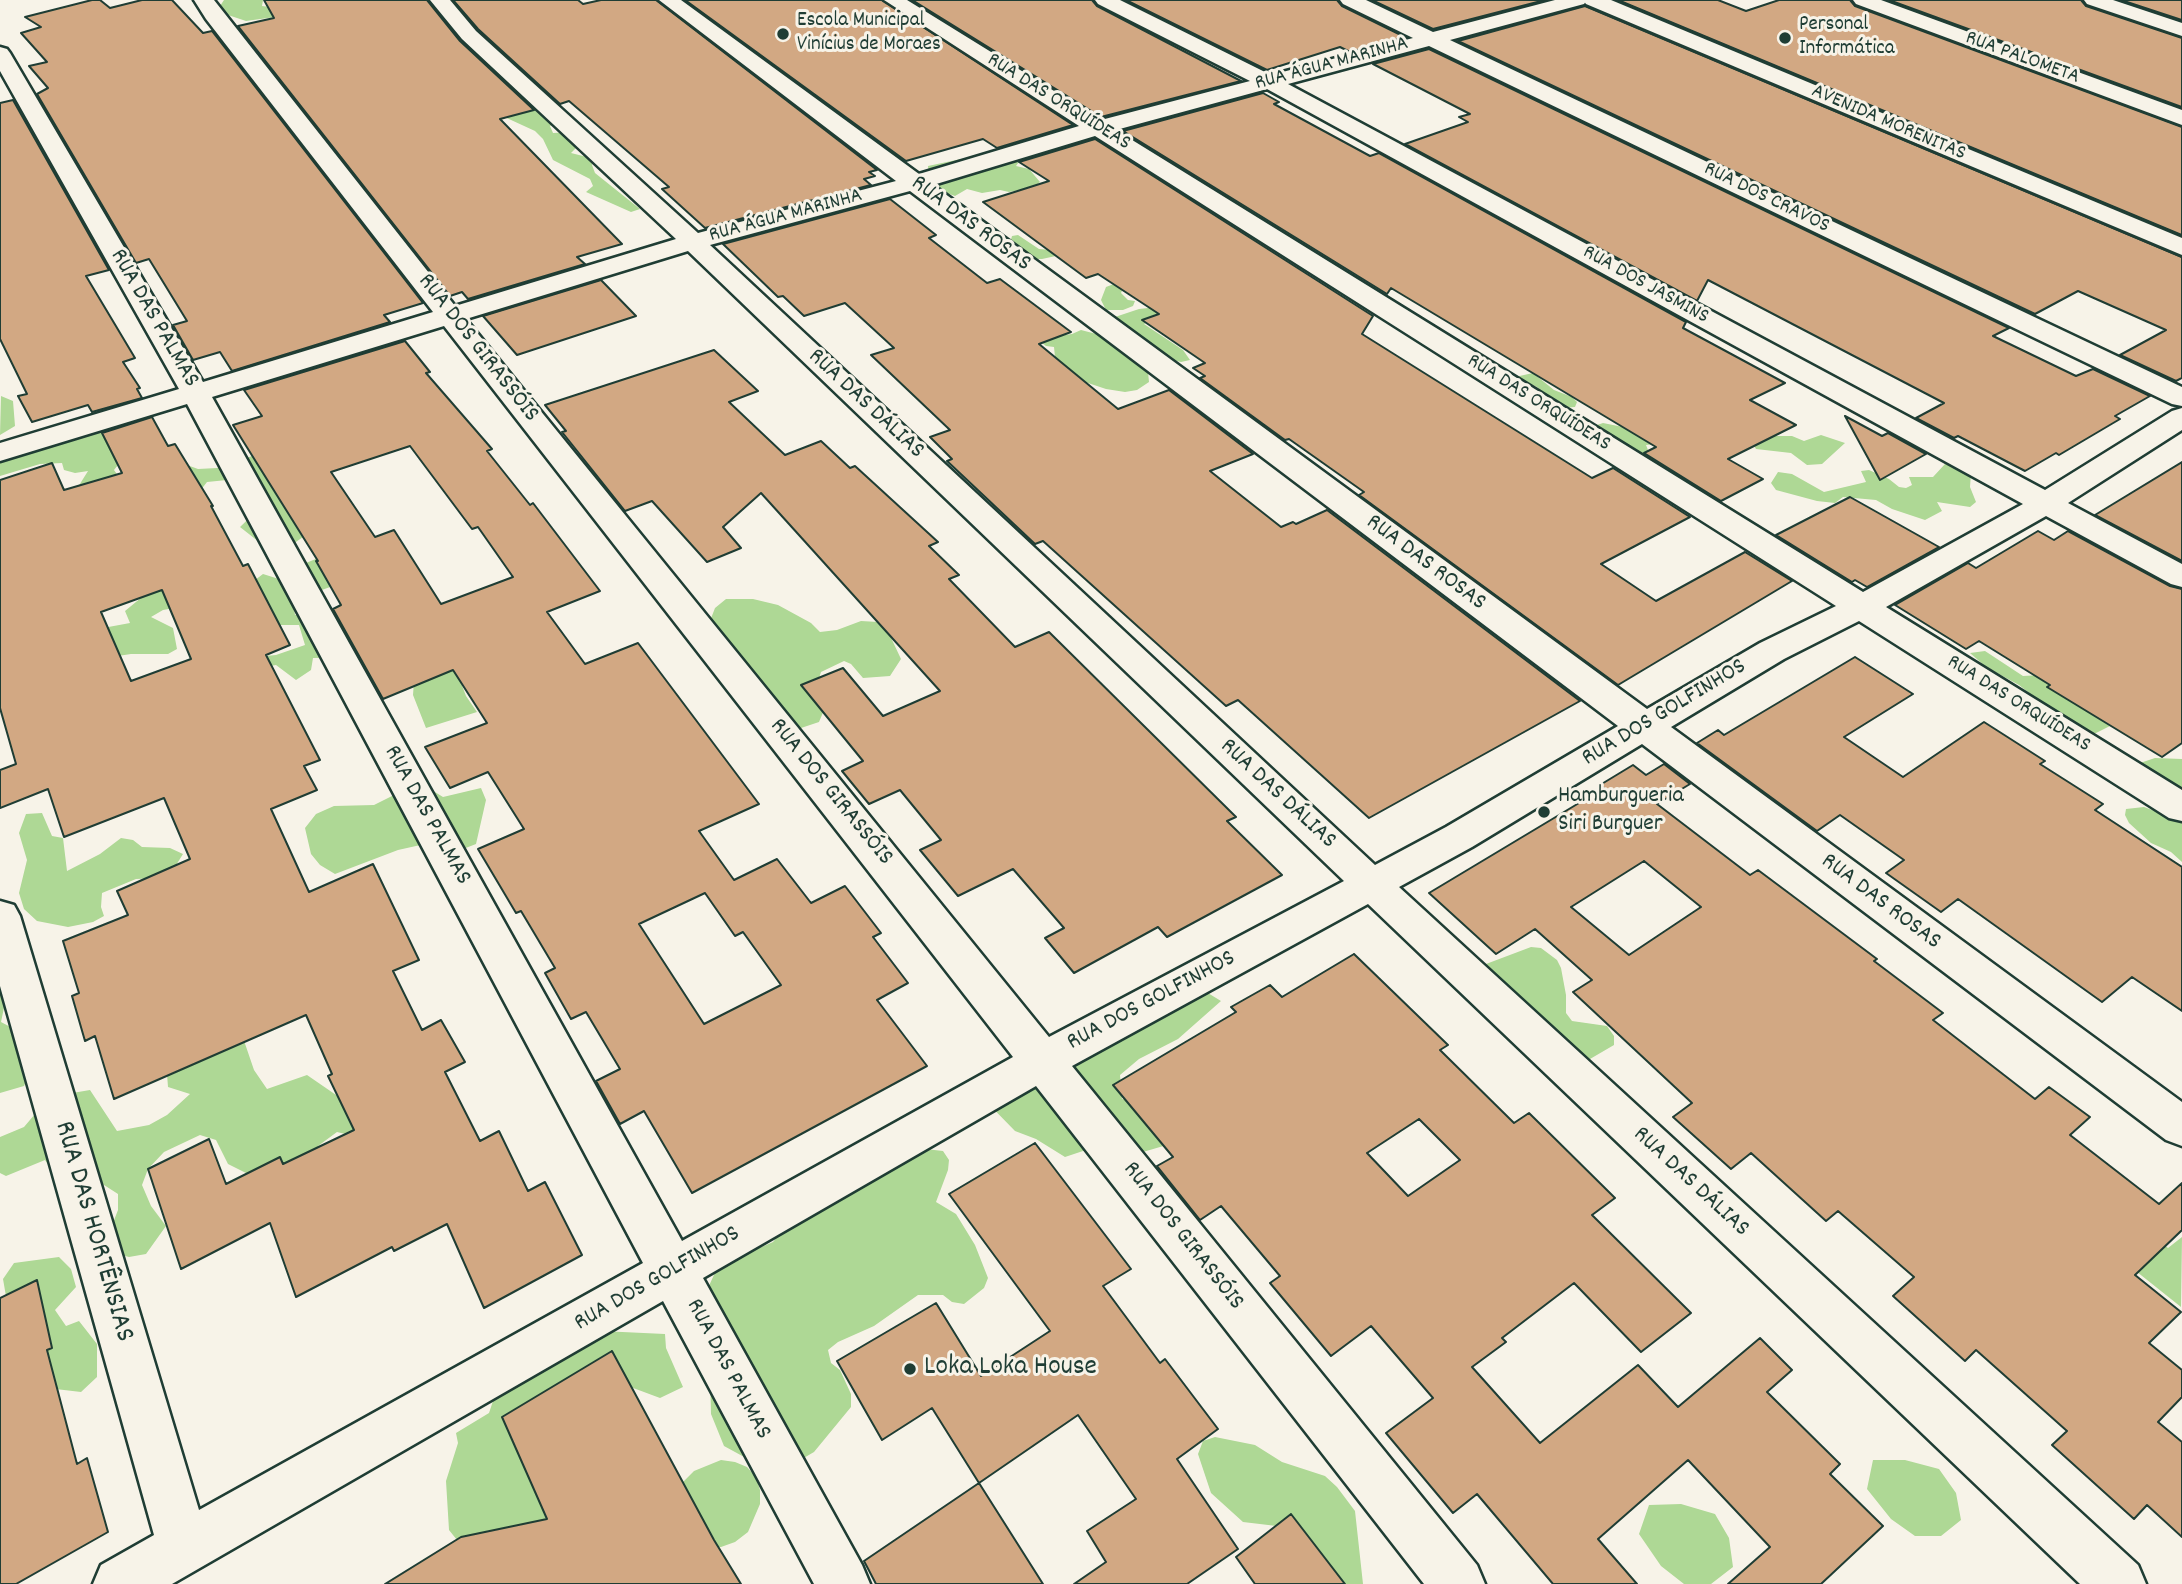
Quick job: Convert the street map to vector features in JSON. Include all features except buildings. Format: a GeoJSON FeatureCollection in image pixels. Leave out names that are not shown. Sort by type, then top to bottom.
{"type":"FeatureCollection","features":[{"type":"Feature","properties":{"kind":"main road","name":"AVENIDA MORENITAS"},"geometry":{"type":"LineString","coordinates":[[1593,0],[2182,247]]}},
{"type":"Feature","properties":{"kind":"main road","name":"AVENIDA MORENITAS"},"geometry":{"type":"LineString","coordinates":[[1632,0],[2182,228]]}},
{"type":"Feature","properties":{"kind":"street","name":"RUA DOS GIRASSÓIS"},"geometry":{"type":"LineString","coordinates":[[204,0],[448,314],[1458,1584]]}},
{"type":"Feature","properties":{"kind":"street","name":"RUA DAS DÁLIAS"},"geometry":{"type":"LineString","coordinates":[[440,0],[468,35],[692,242],[1371,884],[2119,1584]]}},
{"type":"Feature","properties":{"kind":"street","name":"RUA DAS ROSAS"},"geometry":{"type":"LineString","coordinates":[[668,0],[2182,1127]]}},
{"type":"Feature","properties":{"kind":"street","name":"RUA DAS ORQUÍDEAS"},"geometry":{"type":"LineString","coordinates":[[894,0],[2182,808]]}},
{"type":"Feature","properties":{"kind":"street","name":"RUA DOS JASMINS"},"geometry":{"type":"LineString","coordinates":[[1105,0],[1269,82],[2182,577]]}},
{"type":"Feature","properties":{"kind":"street","name":"RUA DOS CRAVOS"},"geometry":{"type":"LineString","coordinates":[[1350,0],[2182,398]]}},
{"type":"Feature","properties":{"kind":"street","name":"RUA ÁGUA MARINHA"},"geometry":{"type":"LineString","coordinates":[[0,452],[692,242],[914,183],[1097,128],[1577,0]]}},
{"type":"Feature","properties":{"kind":"street","name":"RUA PALOMETA"},"geometry":{"type":"LineString","coordinates":[[1863,0],[2182,118]]}},
{"type":"Feature","properties":{"kind":"street"},"geometry":{"type":"LineString","coordinates":[[2094,0],[2182,30]]}},
{"type":"Feature","properties":{"kind":"street","name":"RUA DAS PALMAS"},"geometry":{"type":"LineString","coordinates":[[0,53],[196,394],[842,1584]]}},
{"type":"Feature","properties":{"kind":"street","name":"RUA DOS GOLFINHOS"},"geometry":{"type":"LineString","coordinates":[[120,1584],[1043,1061],[1460,836],[1772,651],[1861,607],[2045,504],[2182,417]]}},
{"type":"Feature","properties":{"kind":"street","name":"RUA DAS HORTÊNSIAS"},"geometry":{"type":"LineString","coordinates":[[0,916],[184,1548]]}},
{"type":"Feature","properties":{"kind":"green space"},"geometry":{"type":"Polygon","coordinates":[[[224,0],[263,0],[262,6],[311,12],[246,21],[222,13],[220,6],[224,0]]]}},
{"type":"Feature","properties":{"kind":"green space"},"geometry":{"type":"Polygon","coordinates":[[[526,102],[541,107],[556,122],[550,126],[553,133],[575,132],[579,145],[571,153],[595,159],[592,165],[595,173],[640,209],[631,212],[586,192],[593,186],[590,179],[553,160],[543,139],[535,131],[498,114],[515,104],[526,102]]]}},
{"type":"Feature","properties":{"kind":"green space"},"geometry":{"type":"Polygon","coordinates":[[[1032,153],[1034,157],[1021,159],[1016,166],[1029,169],[1040,182],[1034,187],[1009,192],[1000,190],[982,193],[967,189],[955,196],[941,191],[914,192],[929,176],[928,166],[961,159],[1008,162],[1012,157],[1032,153]]]}},
{"type":"Feature","properties":{"kind":"green space"},"geometry":{"type":"Polygon","coordinates":[[[1018,235],[1039,249],[1074,252],[1042,259],[1028,259],[1010,243],[1012,236],[1018,235]]]}},
{"type":"Feature","properties":{"kind":"green space"},"geometry":{"type":"Polygon","coordinates":[[[1127,279],[1121,293],[1128,300],[1135,301],[1133,306],[1123,310],[1106,310],[1101,300],[1106,287],[1127,279]]]}},
{"type":"Feature","properties":{"kind":"green space"},"geometry":{"type":"Polygon","coordinates":[[[1157,307],[1164,314],[1144,324],[1183,350],[1190,360],[1181,362],[1169,359],[1114,322],[1115,317],[1139,309],[1157,307]]]}},
{"type":"Feature","properties":{"kind":"green space"},"geometry":{"type":"Polygon","coordinates":[[[1081,330],[1104,336],[1148,372],[1149,382],[1137,390],[1125,392],[1085,382],[1055,357],[1054,347],[1046,346],[1037,339],[1072,334],[1081,330]]]}},
{"type":"Feature","properties":{"kind":"green space"},"geometry":{"type":"Polygon","coordinates":[[[1533,373],[1554,390],[1572,397],[1577,402],[1575,407],[1561,408],[1540,400],[1542,393],[1537,387],[1515,377],[1533,373]]]}},
{"type":"Feature","properties":{"kind":"green space"},"geometry":{"type":"Polygon","coordinates":[[[1,396],[13,401],[15,426],[0,435],[1,396]]]}},
{"type":"Feature","properties":{"kind":"green space"},"geometry":{"type":"Polygon","coordinates":[[[1603,423],[1638,430],[1657,444],[1646,445],[1650,455],[1716,482],[1702,491],[1683,488],[1630,454],[1631,448],[1617,438],[1588,428],[1603,423]]]}},
{"type":"Feature","properties":{"kind":"green space"},"geometry":{"type":"Polygon","coordinates":[[[1764,428],[1774,436],[1792,436],[1804,441],[1821,435],[1845,443],[1822,464],[1807,465],[1791,453],[1756,449],[1751,440],[1764,428]]]}},
{"type":"Feature","properties":{"kind":"green space"},"geometry":{"type":"Polygon","coordinates":[[[88,430],[116,433],[125,456],[114,470],[119,477],[73,495],[88,471],[75,473],[64,470],[62,463],[40,464],[0,476],[0,459],[88,430]]]}},
{"type":"Feature","properties":{"kind":"green space"},"geometry":{"type":"Polygon","coordinates":[[[261,453],[313,530],[293,544],[268,549],[240,527],[264,504],[230,487],[227,480],[207,482],[200,491],[187,465],[198,469],[217,468],[261,453]]]}},
{"type":"Feature","properties":{"kind":"green space"},"geometry":{"type":"Polygon","coordinates":[[[1945,464],[1971,473],[1970,487],[1976,502],[1970,507],[1937,502],[1942,511],[1925,520],[1892,509],[1876,500],[1843,497],[1835,503],[1817,501],[1776,490],[1771,483],[1778,472],[1792,474],[1824,492],[1866,482],[1861,471],[1869,470],[1899,487],[1906,488],[1912,485],[1909,477],[1933,477],[1945,464]]]}},
{"type":"Feature","properties":{"kind":"green space"},"geometry":{"type":"Polygon","coordinates":[[[323,556],[336,585],[293,600],[295,615],[351,607],[372,657],[313,658],[311,670],[296,680],[276,665],[258,668],[245,658],[276,655],[305,645],[299,625],[279,625],[251,583],[263,574],[282,580],[306,563],[323,556]]]}},
{"type":"Feature","properties":{"kind":"green space"},"geometry":{"type":"Polygon","coordinates":[[[165,585],[174,608],[163,610],[151,617],[173,628],[177,649],[168,654],[111,657],[103,628],[130,623],[125,611],[142,597],[139,592],[165,585]]]}},
{"type":"Feature","properties":{"kind":"green space"},"geometry":{"type":"Polygon","coordinates":[[[726,599],[753,599],[778,605],[811,623],[820,632],[837,630],[861,621],[878,622],[885,625],[901,659],[890,676],[863,678],[851,664],[844,661],[821,672],[819,678],[827,703],[819,722],[801,728],[793,725],[710,621],[715,608],[726,599]]]}},
{"type":"Feature","properties":{"kind":"green space"},"geometry":{"type":"Polygon","coordinates":[[[1985,651],[2023,676],[2041,675],[2116,723],[2096,733],[2082,734],[2019,685],[1986,667],[1970,653],[1985,651]]]}},
{"type":"Feature","properties":{"kind":"green space"},"geometry":{"type":"Polygon","coordinates":[[[456,670],[466,696],[477,712],[426,728],[413,695],[414,681],[417,677],[456,670]]]}},
{"type":"Feature","properties":{"kind":"green space"},"geometry":{"type":"Polygon","coordinates":[[[2155,758],[2182,759],[2182,803],[2146,775],[2140,763],[2155,758]]]}},
{"type":"Feature","properties":{"kind":"green space"},"geometry":{"type":"Polygon","coordinates":[[[404,784],[430,789],[443,797],[481,788],[486,800],[476,844],[458,851],[425,844],[398,850],[335,874],[320,865],[311,854],[305,828],[316,814],[334,806],[374,805],[392,796],[404,784]]]}},
{"type":"Feature","properties":{"kind":"green space"},"geometry":{"type":"Polygon","coordinates":[[[2144,807],[2182,821],[2182,862],[2171,852],[2151,843],[2129,823],[2125,815],[2126,809],[2144,807]]]}},
{"type":"Feature","properties":{"kind":"green space"},"geometry":{"type":"Polygon","coordinates":[[[42,813],[52,836],[63,838],[67,871],[100,854],[121,838],[133,840],[142,847],[170,848],[183,854],[173,870],[160,878],[136,879],[102,893],[101,907],[104,916],[93,922],[68,927],[37,921],[24,909],[19,893],[27,860],[19,833],[26,814],[42,813]]]}},
{"type":"Feature","properties":{"kind":"green space"},"geometry":{"type":"Polygon","coordinates":[[[1531,947],[1541,948],[1557,960],[1566,995],[1566,1013],[1572,1021],[1607,1026],[1614,1036],[1614,1045],[1590,1059],[1579,1057],[1481,970],[1486,964],[1531,947]]]}},
{"type":"Feature","properties":{"kind":"green space"},"geometry":{"type":"Polygon","coordinates":[[[0,968],[6,998],[1,1022],[18,1031],[32,1069],[24,1086],[0,1093],[0,968]]]}},
{"type":"Feature","properties":{"kind":"green space"},"geometry":{"type":"Polygon","coordinates":[[[1198,987],[1221,1001],[1178,1039],[1139,1059],[1120,1075],[1122,1099],[1144,1103],[1177,1142],[1143,1152],[1113,1141],[1065,1157],[1036,1139],[1015,1131],[974,1089],[1198,987]]]}},
{"type":"Feature","properties":{"kind":"green space"},"geometry":{"type":"Polygon","coordinates":[[[240,1029],[254,1070],[267,1089],[307,1075],[339,1097],[375,1141],[337,1132],[318,1146],[315,1167],[256,1178],[228,1164],[216,1140],[200,1135],[164,1152],[148,1169],[142,1185],[151,1206],[166,1226],[146,1254],[129,1257],[110,1252],[111,1228],[118,1210],[118,1194],[90,1177],[53,1172],[45,1160],[6,1176],[0,1173],[0,1137],[24,1127],[43,1098],[90,1090],[117,1131],[149,1125],[167,1115],[190,1094],[168,1087],[166,1061],[240,1029]]]}},
{"type":"Feature","properties":{"kind":"green space"},"geometry":{"type":"Polygon","coordinates":[[[908,1147],[943,1151],[949,1160],[936,1202],[956,1214],[975,1245],[988,1278],[984,1288],[964,1304],[952,1302],[943,1295],[918,1295],[874,1326],[838,1342],[828,1350],[831,1363],[840,1370],[851,1394],[851,1407],[814,1452],[802,1459],[772,1465],[746,1458],[724,1446],[711,1414],[708,1288],[718,1266],[773,1242],[796,1214],[908,1147]]]}},
{"type":"Feature","properties":{"kind":"green space"},"geometry":{"type":"Polygon","coordinates":[[[2133,1221],[2168,1248],[2182,1237],[2181,1307],[2102,1244],[2133,1221]]]}},
{"type":"Feature","properties":{"kind":"green space"},"geometry":{"type":"Polygon","coordinates":[[[59,1257],[71,1269],[76,1287],[55,1310],[66,1326],[79,1321],[97,1344],[97,1377],[81,1392],[47,1388],[7,1302],[3,1279],[14,1263],[59,1257]]]}},
{"type":"Feature","properties":{"kind":"green space"},"geometry":{"type":"Polygon","coordinates":[[[601,1331],[665,1334],[666,1348],[683,1387],[660,1398],[593,1373],[579,1536],[469,1555],[449,1530],[446,1481],[458,1443],[456,1433],[489,1413],[494,1398],[601,1331]]]}},
{"type":"Feature","properties":{"kind":"green space"},"geometry":{"type":"Polygon","coordinates":[[[1215,1437],[1255,1445],[1282,1462],[1325,1476],[1337,1487],[1355,1511],[1363,1584],[1323,1584],[1285,1527],[1243,1522],[1211,1493],[1198,1454],[1203,1441],[1215,1437]]]}},
{"type":"Feature","properties":{"kind":"green space"},"geometry":{"type":"Polygon","coordinates":[[[721,1460],[747,1467],[756,1477],[760,1504],[748,1532],[735,1542],[706,1549],[676,1495],[683,1482],[694,1471],[721,1460]]]}},
{"type":"Feature","properties":{"kind":"green space"},"geometry":{"type":"Polygon","coordinates":[[[1873,1460],[1905,1460],[1939,1469],[1956,1493],[1961,1520],[1941,1536],[1915,1536],[1891,1519],[1867,1489],[1873,1460]]]}},
{"type":"Feature","properties":{"kind":"green space"},"geometry":{"type":"Polygon","coordinates":[[[1681,1504],[1715,1514],[1729,1538],[1733,1567],[1711,1584],[1684,1584],[1661,1566],[1639,1534],[1649,1505],[1681,1504]]]}},
{"type":"Feature","properties":{"kind":"place","name":"Escola Municipal Vinícius de Moraes"},"geometry":{"type":"Point","coordinates":[783,34]}},
{"type":"Feature","properties":{"kind":"place","name":"Personal Informática"},"geometry":{"type":"Point","coordinates":[1785,38]}},
{"type":"Feature","properties":{"kind":"place","name":"Hamburgueria Siri Burguer"},"geometry":{"type":"Point","coordinates":[1544,812]}},
{"type":"Feature","properties":{"kind":"place","name":"Loka Loka House"},"geometry":{"type":"Point","coordinates":[910,1369]}}]}
